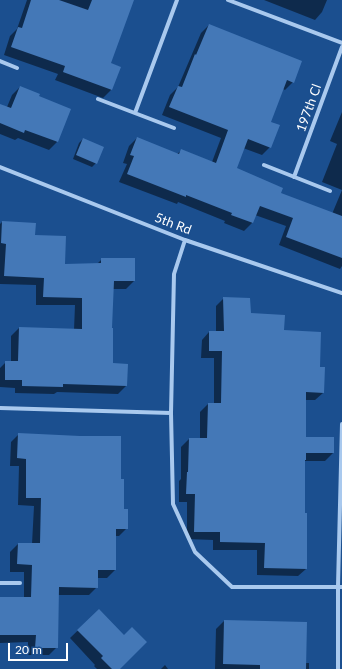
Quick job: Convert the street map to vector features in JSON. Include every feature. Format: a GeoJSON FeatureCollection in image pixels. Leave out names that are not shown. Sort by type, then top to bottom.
{"type":"FeatureCollection","features":[{"type":"Feature","properties":{"kind":"street"},"geometry":{"type":"LineString","coordinates":[[135,113],[177,0]]}},
{"type":"Feature","properties":{"kind":"street"},"geometry":{"type":"LineString","coordinates":[[228,0],[342,43]]}},
{"type":"Feature","properties":{"kind":"street","name":"197th Cl"},"geometry":{"type":"LineString","coordinates":[[294,177],[342,47]]}},
{"type":"Feature","properties":{"kind":"street"},"geometry":{"type":"LineString","coordinates":[[0,61],[17,68]]}},
{"type":"Feature","properties":{"kind":"street"},"geometry":{"type":"LineString","coordinates":[[98,99],[174,128]]}},
{"type":"Feature","properties":{"kind":"street"},"geometry":{"type":"LineString","coordinates":[[264,165],[330,191]]}},
{"type":"Feature","properties":{"kind":"street","name":"5th Rd"},"geometry":{"type":"LineString","coordinates":[[0,167],[185,240],[342,293]]}},
{"type":"Feature","properties":{"kind":"street"},"geometry":{"type":"LineString","coordinates":[[185,240],[174,274],[171,413],[173,504],[195,552],[232,587],[340,587]]}},
{"type":"Feature","properties":{"kind":"street"},"geometry":{"type":"LineString","coordinates":[[0,408],[171,413]]}},
{"type":"Feature","properties":{"kind":"street"},"geometry":{"type":"LineString","coordinates":[[338,669],[342,424]]}},
{"type":"Feature","properties":{"kind":"street"},"geometry":{"type":"LineString","coordinates":[[0,583],[20,583]]}},
{"type":"Feature","properties":{"kind":"building"},"geometry":{"type":"Polygon","coordinates":[[[31,0],[59,0],[88,10],[92,0],[134,0],[111,63],[121,67],[112,90],[63,72],[65,66],[11,47],[18,27],[22,28],[31,0]]]}},
{"type":"Feature","properties":{"kind":"building"},"geometry":{"type":"Polygon","coordinates":[[[209,24],[302,61],[294,83],[287,80],[271,122],[280,125],[271,148],[248,139],[237,168],[283,188],[281,193],[342,216],[342,258],[286,237],[293,218],[260,206],[253,223],[186,195],[186,197],[127,174],[134,156],[130,155],[137,137],[179,154],[181,149],[216,163],[228,130],[169,107],[178,86],[182,87],[209,24]]]}},
{"type":"Feature","properties":{"kind":"building"},"geometry":{"type":"Polygon","coordinates":[[[20,86],[40,94],[39,96],[71,109],[58,142],[25,130],[24,133],[0,123],[0,104],[11,108],[20,86]]]}},
{"type":"Feature","properties":{"kind":"building"},"geometry":{"type":"Polygon","coordinates":[[[83,138],[104,147],[97,164],[76,155],[83,138]]]}},
{"type":"Feature","properties":{"kind":"building"},"geometry":{"type":"Polygon","coordinates":[[[2,221],[36,223],[35,235],[66,236],[65,264],[101,263],[101,258],[135,258],[135,281],[114,281],[112,328],[113,363],[128,364],[127,386],[63,384],[63,387],[22,386],[22,380],[5,380],[5,361],[18,361],[19,327],[82,329],[82,298],[43,297],[44,278],[4,276],[6,244],[1,243],[2,221]]]}},
{"type":"Feature","properties":{"kind":"building"},"geometry":{"type":"Polygon","coordinates":[[[223,297],[250,298],[251,313],[285,315],[284,330],[321,332],[320,367],[325,367],[324,393],[306,392],[306,437],[334,437],[334,453],[306,453],[305,513],[307,513],[307,569],[264,568],[265,543],[220,542],[220,532],[194,532],[195,494],[186,494],[189,438],[207,438],[208,403],[221,403],[222,351],[209,351],[209,331],[224,331],[223,297]]]}},
{"type":"Feature","properties":{"kind":"building"},"geometry":{"type":"Polygon","coordinates":[[[18,433],[121,436],[121,479],[124,479],[124,509],[128,509],[128,529],[116,529],[116,570],[98,570],[98,588],[59,587],[58,648],[35,648],[36,635],[0,635],[0,597],[31,597],[32,565],[17,564],[18,543],[40,543],[41,498],[26,498],[26,459],[17,458],[18,433]]]}},
{"type":"Feature","properties":{"kind":"building"},"geometry":{"type":"Polygon","coordinates":[[[99,609],[124,635],[132,627],[147,642],[120,669],[112,669],[101,658],[103,656],[77,630],[99,609]]]}},
{"type":"Feature","properties":{"kind":"building"},"geometry":{"type":"Polygon","coordinates":[[[224,620],[307,622],[306,669],[260,669],[260,665],[223,664],[224,620]]]}}]}
